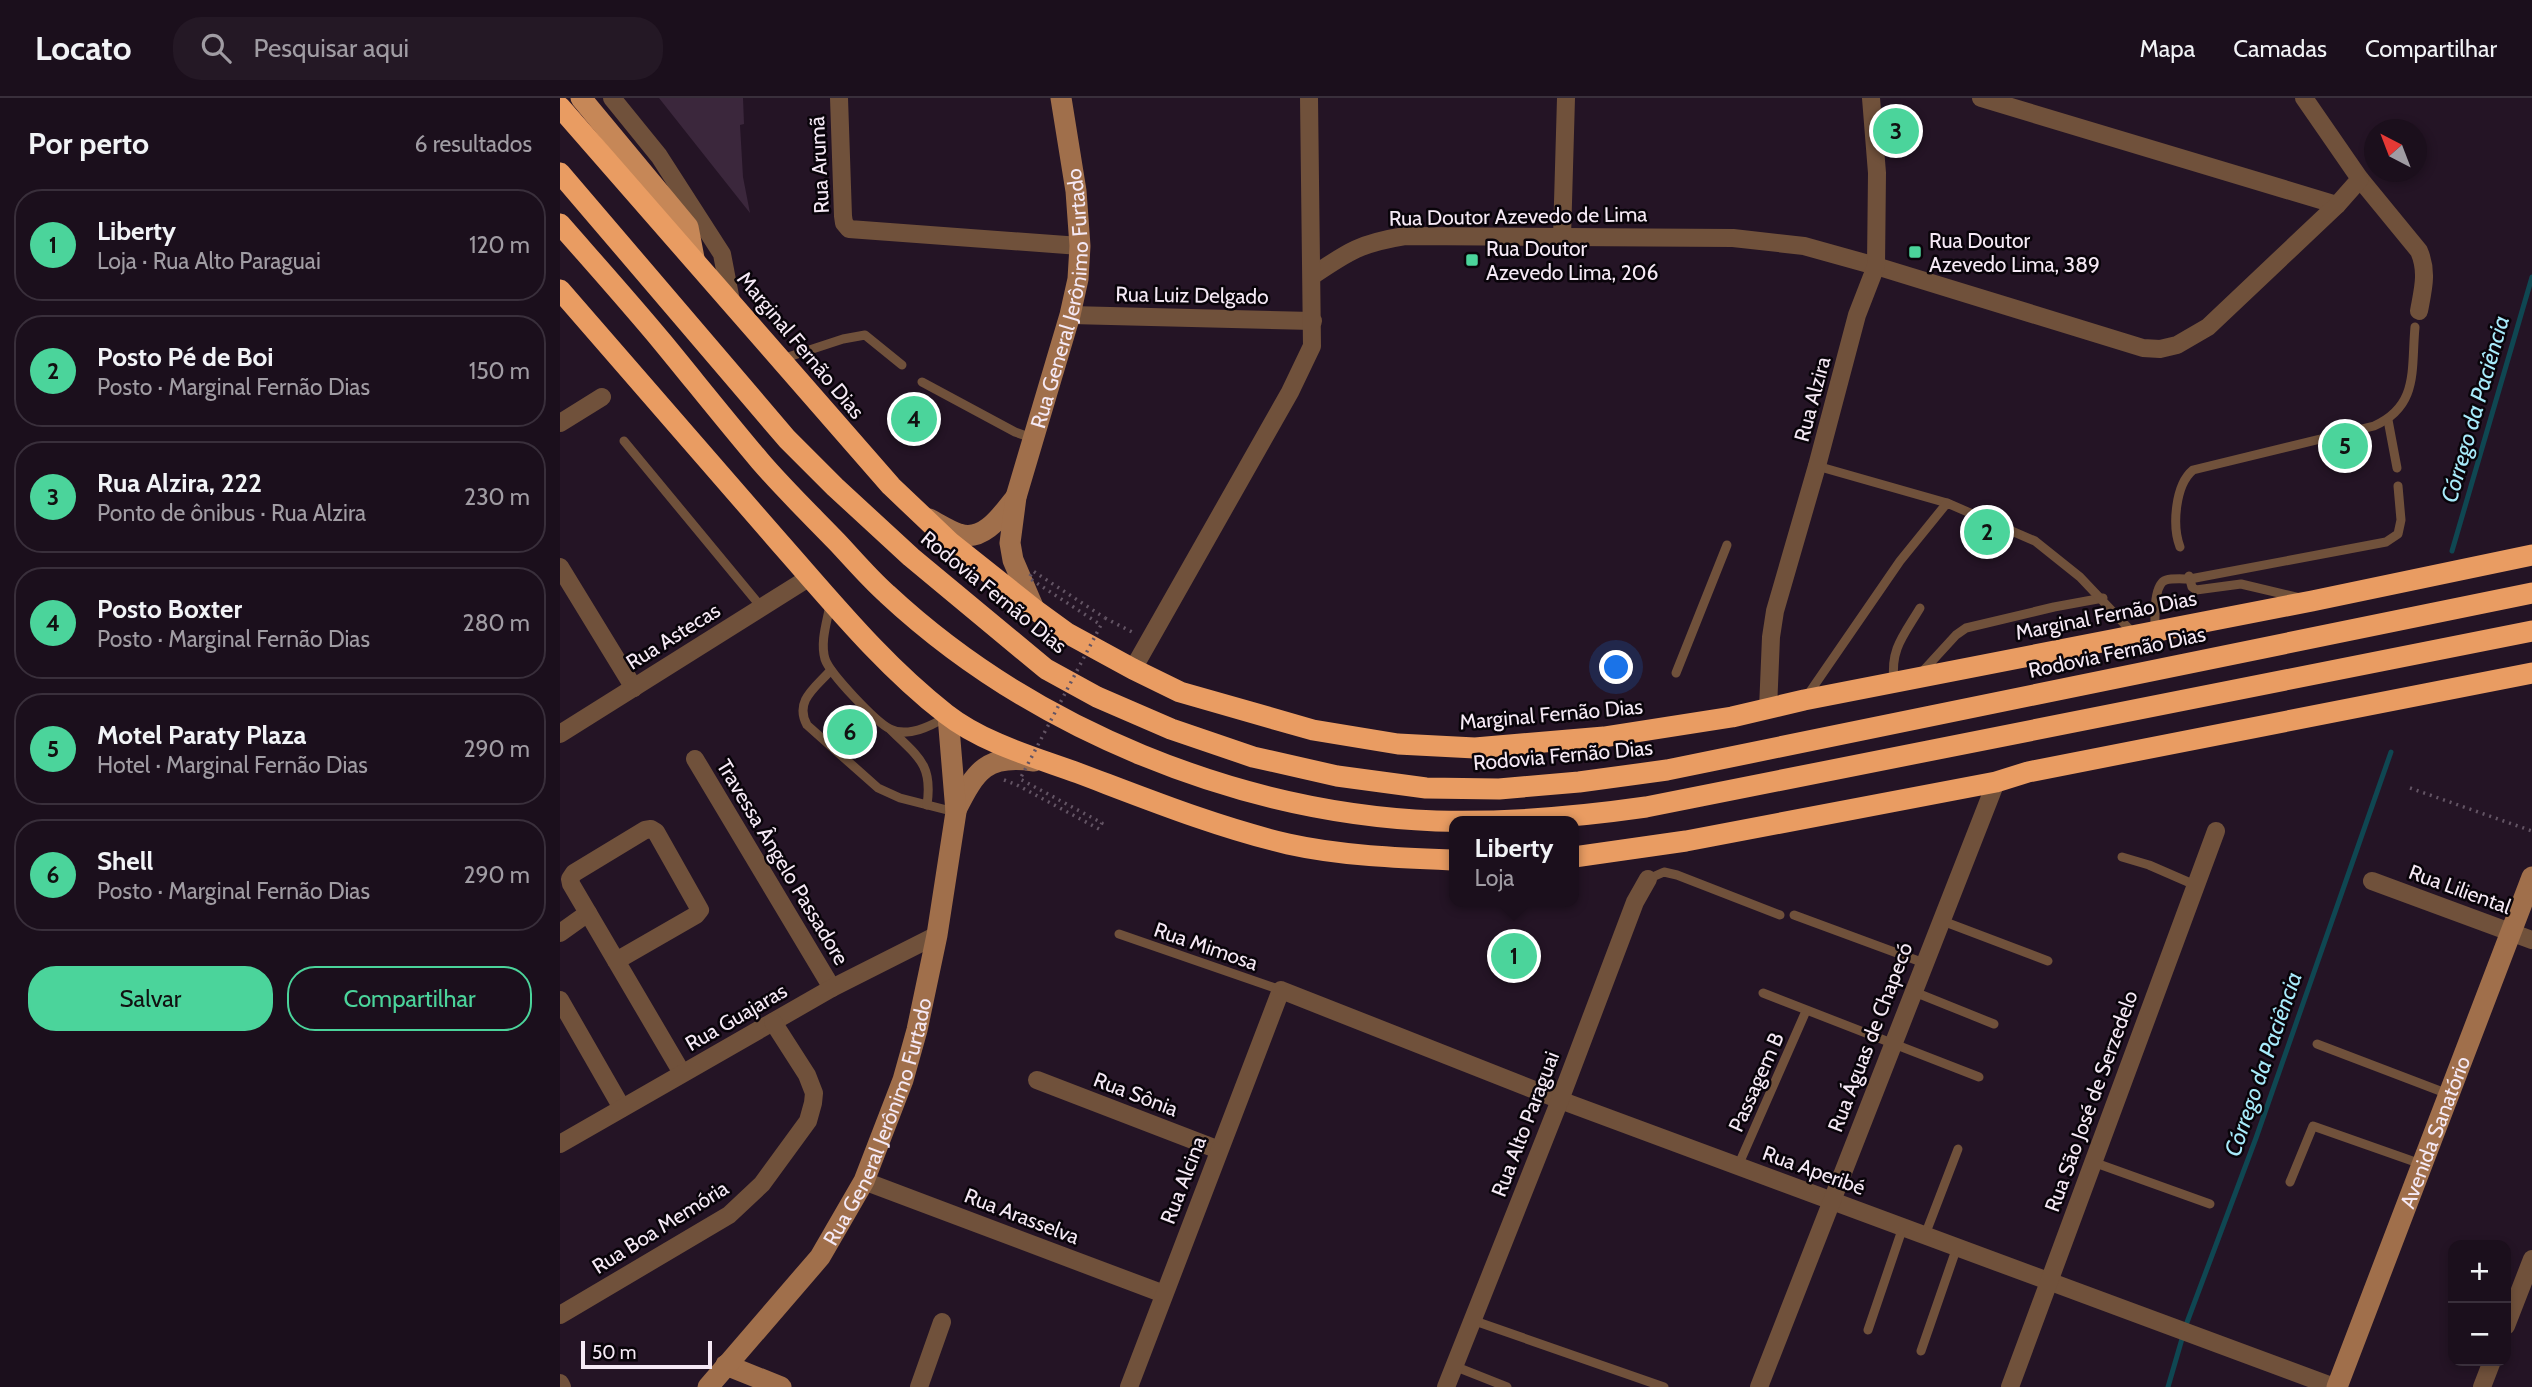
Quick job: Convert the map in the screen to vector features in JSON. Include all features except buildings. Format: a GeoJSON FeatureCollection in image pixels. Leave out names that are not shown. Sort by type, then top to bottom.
{"type":"FeatureCollection","features":[{"type":"Feature","properties":{"kind":"highway","name":"Marginal Fernão Dias"},"geometry":{"type":"LineString","coordinates":[[560,107],[694,258],[843,433],[920,515],[983,570],[1067,633],[1133,669],[1181,692],[1313,730],[1398,744],[1475,748],[1604,737],[1768,709],[2532,555]]}},
{"type":"Feature","properties":{"kind":"highway","name":"Rodovia Fernão Dias"},"geometry":{"type":"LineString","coordinates":[[560,173],[787,439],[911,557],[1046,669],[1097,697],[1171,729],[1253,757],[1337,776],[1426,788],[1499,789],[1667,770],[2532,593]]}},
{"type":"Feature","properties":{"kind":"highway"},"geometry":{"type":"LineString","coordinates":[[560,224],[761,463],[887,594],[947,644],[1029,700],[1081,729],[1203,777],[1282,799],[1362,814],[1449,821]]}},
{"type":"Feature","properties":{"kind":"highway"},"geometry":{"type":"LineString","coordinates":[[560,290],[810,577],[896,670],[948,716],[980,734],[1051,763],[1210,822],[1290,844],[1389,857],[1449,860]]}},
{"type":"Feature","properties":{"kind":"highway"},"geometry":{"type":"LineString","coordinates":[[1579,816],[1646,807],[2532,631]]}},
{"type":"Feature","properties":{"kind":"highway"},"geometry":{"type":"LineString","coordinates":[[1579,856],[1686,841],[1996,782],[2028,772],[2532,673]]}},
{"type":"Feature","properties":{"kind":"main road"},"geometry":{"type":"LineString","coordinates":[[581,98],[688,227],[694,258]]}},
{"type":"Feature","properties":{"kind":"street"},"geometry":{"type":"LineString","coordinates":[[612,98],[659,156],[722,254],[731,301]]}},
{"type":"Feature","properties":{"kind":"street","name":"Rua Arumã"},"geometry":{"type":"LineString","coordinates":[[839,98],[843,216],[849,229],[1080,246]]}},
{"type":"Feature","properties":{"kind":"street","name":"Rua General Jerônimo Furtado"},"geometry":{"type":"LineString","coordinates":[[1034,609],[1013,560],[1010,543],[1016,497],[1070,315],[1078,279],[1080,246],[1076,191],[1061,98]]}},
{"type":"Feature","properties":{"kind":"street"},"geometry":{"type":"LineString","coordinates":[[1133,669],[1290,392],[1312,346],[1309,98]]}},
{"type":"Feature","properties":{"kind":"street"},"geometry":{"type":"LineString","coordinates":[[1562,237],[1566,98]]}},
{"type":"Feature","properties":{"kind":"street","name":"Rua Alzira"},"geometry":{"type":"LineString","coordinates":[[1768,709],[1771,637],[1775,611],[1818,466],[1857,315],[1876,266],[1877,173],[1871,98]]}},
{"type":"Feature","properties":{"kind":"street"},"geometry":{"type":"LineString","coordinates":[[1981,98],[2337,205]]}},
{"type":"Feature","properties":{"kind":"street"},"geometry":{"type":"LineString","coordinates":[[2304,98],[2360,179],[2419,251],[2425,278],[2417,319]]}},
{"type":"Feature","properties":{"kind":"street","name":"Rua Doutor Azevedo de Lima"},"geometry":{"type":"LineString","coordinates":[[1312,276],[1343,255],[1374,241],[1420,236],[1733,237],[1804,246],[2143,348],[2160,349],[2177,345],[2208,327],[2337,205],[2360,179]]}},
{"type":"Feature","properties":{"kind":"street","name":"Rua Luiz Delgado"},"geometry":{"type":"LineString","coordinates":[[1070,315],[1313,321]]}},
{"type":"Feature","properties":{"kind":"street"},"geometry":{"type":"LineString","coordinates":[[560,423],[602,397]]}},
{"type":"Feature","properties":{"kind":"street","name":"Rua General Jerônimo Furtado"},"geometry":{"type":"LineString","coordinates":[[920,515],[961,535],[970,536],[989,527],[1016,497]]}},
{"type":"Feature","properties":{"kind":"street"},"geometry":{"type":"LineString","coordinates":[[560,567],[634,688]]}},
{"type":"Feature","properties":{"kind":"street","name":"Rua Astecas"},"geometry":{"type":"LineString","coordinates":[[560,734],[810,577]]}},
{"type":"Feature","properties":{"kind":"street","name":"Rua General Jerônimo Furtado"},"geometry":{"type":"LineString","coordinates":[[708,1387],[820,1256],[864,1181],[906,1067],[917,1030],[937,935],[956,812],[948,716]]}},
{"type":"Feature","properties":{"kind":"street","name":"Travessa Ângelo Passadore"},"geometry":{"type":"LineString","coordinates":[[695,759],[832,989]]}},
{"type":"Feature","properties":{"kind":"street","name":"Rua General Jerônimo Furtado"},"geometry":{"type":"LineString","coordinates":[[956,812],[975,776],[989,764],[1003,759],[1051,763]]}},
{"type":"Feature","properties":{"kind":"street","name":"Rua Águas de Chapecó"},"geometry":{"type":"LineString","coordinates":[[1759,1387],[1996,782]]}},
{"type":"Feature","properties":{"kind":"street"},"geometry":{"type":"LineString","coordinates":[[616,961],[701,910],[656,832],[651,829],[645,830],[570,876],[571,884],[616,961],[682,1073]]}},
{"type":"Feature","properties":{"kind":"street","name":"Rua São José de Serzedelo"},"geometry":{"type":"LineString","coordinates":[[2010,1387],[2216,831]]}},
{"type":"Feature","properties":{"kind":"street","name":"Avenida Sanatório"},"geometry":{"type":"LineString","coordinates":[[2336,1387],[2532,877]]}},
{"type":"Feature","properties":{"kind":"street","name":"Rua Alto Paraguai"},"geometry":{"type":"LineString","coordinates":[[1446,1387],[1635,902],[1648,879]]}},
{"type":"Feature","properties":{"kind":"street","name":"Rua Liliental"},"geometry":{"type":"LineString","coordinates":[[2372,881],[2532,940]]}},
{"type":"Feature","properties":{"kind":"street"},"geometry":{"type":"LineString","coordinates":[[560,933],[588,913]]}},
{"type":"Feature","properties":{"kind":"street","name":"Rua Guajaras"},"geometry":{"type":"LineString","coordinates":[[560,1144],[832,989],[937,935]]}},
{"type":"Feature","properties":{"kind":"street","name":"Rua Aperibé"},"geometry":{"type":"LineString","coordinates":[[1281,990],[1560,1100],[2336,1387]]}},
{"type":"Feature","properties":{"kind":"street","name":"Rua Alcina"},"geometry":{"type":"LineString","coordinates":[[1129,1387],[1281,990]]}},
{"type":"Feature","properties":{"kind":"street"},"geometry":{"type":"LineString","coordinates":[[560,1000],[622,1108]]}},
{"type":"Feature","properties":{"kind":"street","name":"Rua Boa Memória"},"geometry":{"type":"LineString","coordinates":[[560,1315],[729,1215],[762,1184],[808,1121],[814,1093],[807,1075],[773,1022]]}},
{"type":"Feature","properties":{"kind":"street","name":"Rua Sônia"},"geometry":{"type":"LineString","coordinates":[[1037,1080],[1219,1150]]}},
{"type":"Feature","properties":{"kind":"street","name":"Rua Arasselva"},"geometry":{"type":"LineString","coordinates":[[864,1181],[1164,1294]]}},
{"type":"Feature","properties":{"kind":"street"},"geometry":{"type":"LineString","coordinates":[[2511,1313],[2532,1259]]}},
{"type":"Feature","properties":{"kind":"street"},"geometry":{"type":"LineString","coordinates":[[919,1387],[942,1322]]}},
{"type":"Feature","properties":{"kind":"street"},"geometry":{"type":"LineString","coordinates":[[726,1365],[780,1387]]}},
{"type":"Feature","properties":{"kind":"street"},"geometry":{"type":"LineString","coordinates":[[2482,1387],[2490,1366]]}},
{"type":"Feature","properties":{"kind":"lane"},"geometry":{"type":"LineString","coordinates":[[2180,547],[2176,516],[2186,476],[2193,470],[2374,426],[2388,420],[2401,408],[2409,394],[2417,319]]}},
{"type":"Feature","properties":{"kind":"lane"},"geometry":{"type":"LineString","coordinates":[[781,360],[843,339],[865,335],[902,365]]}},
{"type":"Feature","properties":{"kind":"lane"},"geometry":{"type":"LineString","coordinates":[[922,382],[1015,432],[1034,438]]}},
{"type":"Feature","properties":{"kind":"lane"},"geometry":{"type":"LineString","coordinates":[[2388,420],[2397,468]]}},
{"type":"Feature","properties":{"kind":"lane"},"geometry":{"type":"LineString","coordinates":[[624,440],[762,608]]}},
{"type":"Feature","properties":{"kind":"lane"},"geometry":{"type":"LineString","coordinates":[[1818,466],[1947,503],[2035,541],[2145,632],[2160,585],[2166,580],[2386,542],[2398,534],[2401,520],[2398,486]]}},
{"type":"Feature","properties":{"kind":"lane"},"geometry":{"type":"LineString","coordinates":[[1804,700],[1900,561],[1947,503]]}},
{"type":"Feature","properties":{"kind":"lane"},"geometry":{"type":"LineString","coordinates":[[1676,673],[1727,545]]}},
{"type":"Feature","properties":{"kind":"lane"},"geometry":{"type":"LineString","coordinates":[[2189,578],[2196,590],[2241,584],[2312,601]]}},
{"type":"Feature","properties":{"kind":"lane"},"geometry":{"type":"LineString","coordinates":[[1917,678],[1956,635],[1966,628],[2103,598]]}},
{"type":"Feature","properties":{"kind":"lane"},"geometry":{"type":"LineString","coordinates":[[831,600],[823,644],[825,658],[842,685],[921,760],[929,776],[927,805]]}},
{"type":"Feature","properties":{"kind":"lane"},"geometry":{"type":"LineString","coordinates":[[1894,682],[1892,660],[1895,651],[1920,608]]}},
{"type":"Feature","properties":{"kind":"lane"},"geometry":{"type":"LineString","coordinates":[[831,670],[804,700],[801,708],[807,725],[878,788],[889,794],[956,812]]}},
{"type":"Feature","properties":{"kind":"lane"},"geometry":{"type":"LineString","coordinates":[[891,730],[911,731],[930,727],[948,716]]}},
{"type":"Feature","properties":{"kind":"lane"},"geometry":{"type":"LineString","coordinates":[[2122,857],[2149,865],[2195,885]]}},
{"type":"Feature","properties":{"kind":"lane"},"geometry":{"type":"LineString","coordinates":[[1648,879],[1664,872],[1677,875],[1780,915]]}},
{"type":"Feature","properties":{"kind":"lane"},"geometry":{"type":"LineString","coordinates":[[1794,915],[1923,963]]}},
{"type":"Feature","properties":{"kind":"lane"},"geometry":{"type":"LineString","coordinates":[[1940,920],[2048,961]]}},
{"type":"Feature","properties":{"kind":"lane","name":"Rua Mimosa"},"geometry":{"type":"LineString","coordinates":[[1119,934],[1281,990]]}},
{"type":"Feature","properties":{"kind":"lane"},"geometry":{"type":"LineString","coordinates":[[1912,991],[1994,1024]]}},
{"type":"Feature","properties":{"kind":"lane"},"geometry":{"type":"LineString","coordinates":[[1763,993],[1806,1012],[1979,1077]]}},
{"type":"Feature","properties":{"kind":"lane","name":"Passagem B"},"geometry":{"type":"LineString","coordinates":[[1738,1166],[1806,1012]]}},
{"type":"Feature","properties":{"kind":"lane"},"geometry":{"type":"LineString","coordinates":[[2317,1044],[2448,1094]]}},
{"type":"Feature","properties":{"kind":"lane"},"geometry":{"type":"LineString","coordinates":[[2290,1182],[2309,1130],[2313,1126],[2421,1164]]}},
{"type":"Feature","properties":{"kind":"lane"},"geometry":{"type":"LineString","coordinates":[[1925,1235],[1958,1149]]}},
{"type":"Feature","properties":{"kind":"lane"},"geometry":{"type":"LineString","coordinates":[[2093,1162],[2210,1204]]}},
{"type":"Feature","properties":{"kind":"lane"},"geometry":{"type":"LineString","coordinates":[[1868,1330],[1903,1227]]}},
{"type":"Feature","properties":{"kind":"lane"},"geometry":{"type":"LineString","coordinates":[[1921,1351],[1957,1247]]}},
{"type":"Feature","properties":{"kind":"lane"},"geometry":{"type":"LineString","coordinates":[[1472,1321],[1664,1387]]}},
{"type":"Feature","properties":{"kind":"lane"},"geometry":{"type":"LineString","coordinates":[[1454,1366],[1507,1387]]}},
{"type":"Feature","properties":{"kind":"path"},"geometry":{"type":"LineString","coordinates":[[1017,785],[1100,829],[1102,823],[1020,779],[1101,625],[1029,578],[1033,571],[1105,618],[1149,641]]}},
{"type":"Feature","properties":{"kind":"path"},"geometry":{"type":"LineString","coordinates":[[2410,788],[2532,831]]}},
{"type":"Feature","properties":{"kind":"shaded area"},"geometry":{"type":"Polygon","coordinates":[[[659,98],[743,98],[744,124],[740,125],[743,177],[750,213],[659,98]]]}},
{"type":"Feature","properties":{"kind":"waterway","name":"Córrego da Paciência"},"geometry":{"type":"LineString","coordinates":[[2452,551],[2532,277]]}},
{"type":"Feature","properties":{"kind":"waterway","name":"Córrego da Paciência"},"geometry":{"type":"LineString","coordinates":[[2168,1387],[2186,1325],[2256,1138],[2391,752]]}},
{"type":"Feature","properties":{"kind":"place","name":"Rua Alzira, 222"},"geometry":{"type":"Point","coordinates":[1896,131]}},
{"type":"Feature","properties":{"kind":"place","name":"Rua Doutor Azevedo Lima, 389"},"geometry":{"type":"Point","coordinates":[1915,252]}},
{"type":"Feature","properties":{"kind":"place","name":"Rua Doutor Azevedo Lima, 206"},"geometry":{"type":"Point","coordinates":[1472,260]}},
{"type":"Feature","properties":{"kind":"place","name":"Posto Boxter"},"geometry":{"type":"Point","coordinates":[914,419]}},
{"type":"Feature","properties":{"kind":"place","name":"Motel Paraty Plaza"},"geometry":{"type":"Point","coordinates":[2345,446]}},
{"type":"Feature","properties":{"kind":"place","name":"Posto Pé de Boi"},"geometry":{"type":"Point","coordinates":[1987,532]}},
{"type":"Feature","properties":{"kind":"place","name":"Shell"},"geometry":{"type":"Point","coordinates":[850,732]}},
{"type":"Feature","properties":{"kind":"place","name":"Liberty"},"geometry":{"type":"Point","coordinates":[1514,956]}}]}
